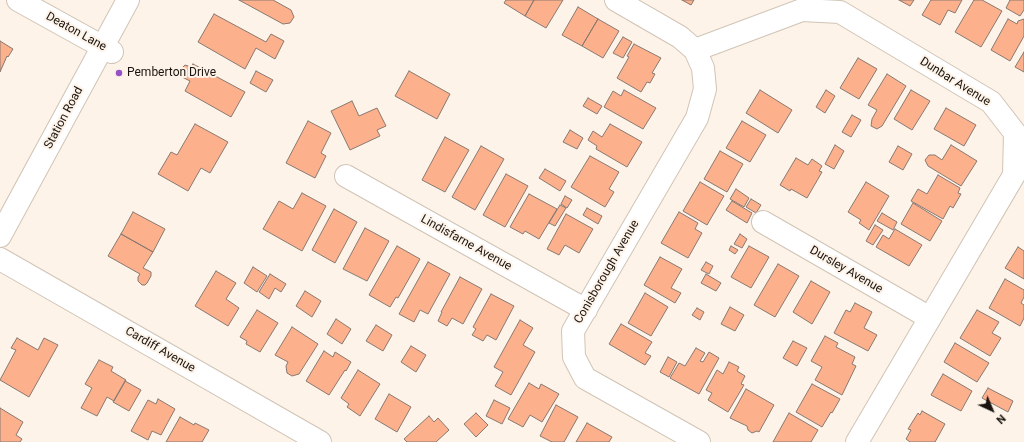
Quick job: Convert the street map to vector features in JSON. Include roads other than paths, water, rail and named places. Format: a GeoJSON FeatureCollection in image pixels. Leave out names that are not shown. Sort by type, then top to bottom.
{"type":"FeatureCollection","features":[{"type":"Feature","properties":{"kind":"street","name":"Deaton Lane"},"geometry":{"type":"LineString","coordinates":[[18,0],[107,49]]}},
{"type":"Feature","properties":{"kind":"street","name":"Station Road"},"geometry":{"type":"LineString","coordinates":[[0,236],[107,49],[128,0]]}},
{"type":"Feature","properties":{"kind":"street"},"geometry":{"type":"LineString","coordinates":[[616,0],[680,37],[695,50]]}},
{"type":"Feature","properties":{"kind":"street","name":"Dunbar Avenue"},"geometry":{"type":"LineString","coordinates":[[695,50],[802,10],[840,12],[991,102],[1015,133],[1014,175],[857,442]]}},
{"type":"Feature","properties":{"kind":"street","name":"Conisborough Avenue"},"geometry":{"type":"LineString","coordinates":[[695,50],[703,68],[705,89],[697,118],[573,331],[574,357],[585,378],[699,442]]}},
{"type":"Feature","properties":{"kind":"street","name":"Lindisfarne Avenue"},"geometry":{"type":"LineString","coordinates":[[346,176],[586,310]]}},
{"type":"Feature","properties":{"kind":"street","name":"Dursley Avenue"},"geometry":{"type":"LineString","coordinates":[[763,222],[930,318]]}},
{"type":"Feature","properties":{"kind":"street","name":"Cardiff Avenue"},"geometry":{"type":"LineString","coordinates":[[0,259],[320,442]]}},
{"type":"Feature","properties":{"kind":"place","name":"Pemberton Drive"},"geometry":{"type":"Point","coordinates":[119,73]}}]}
